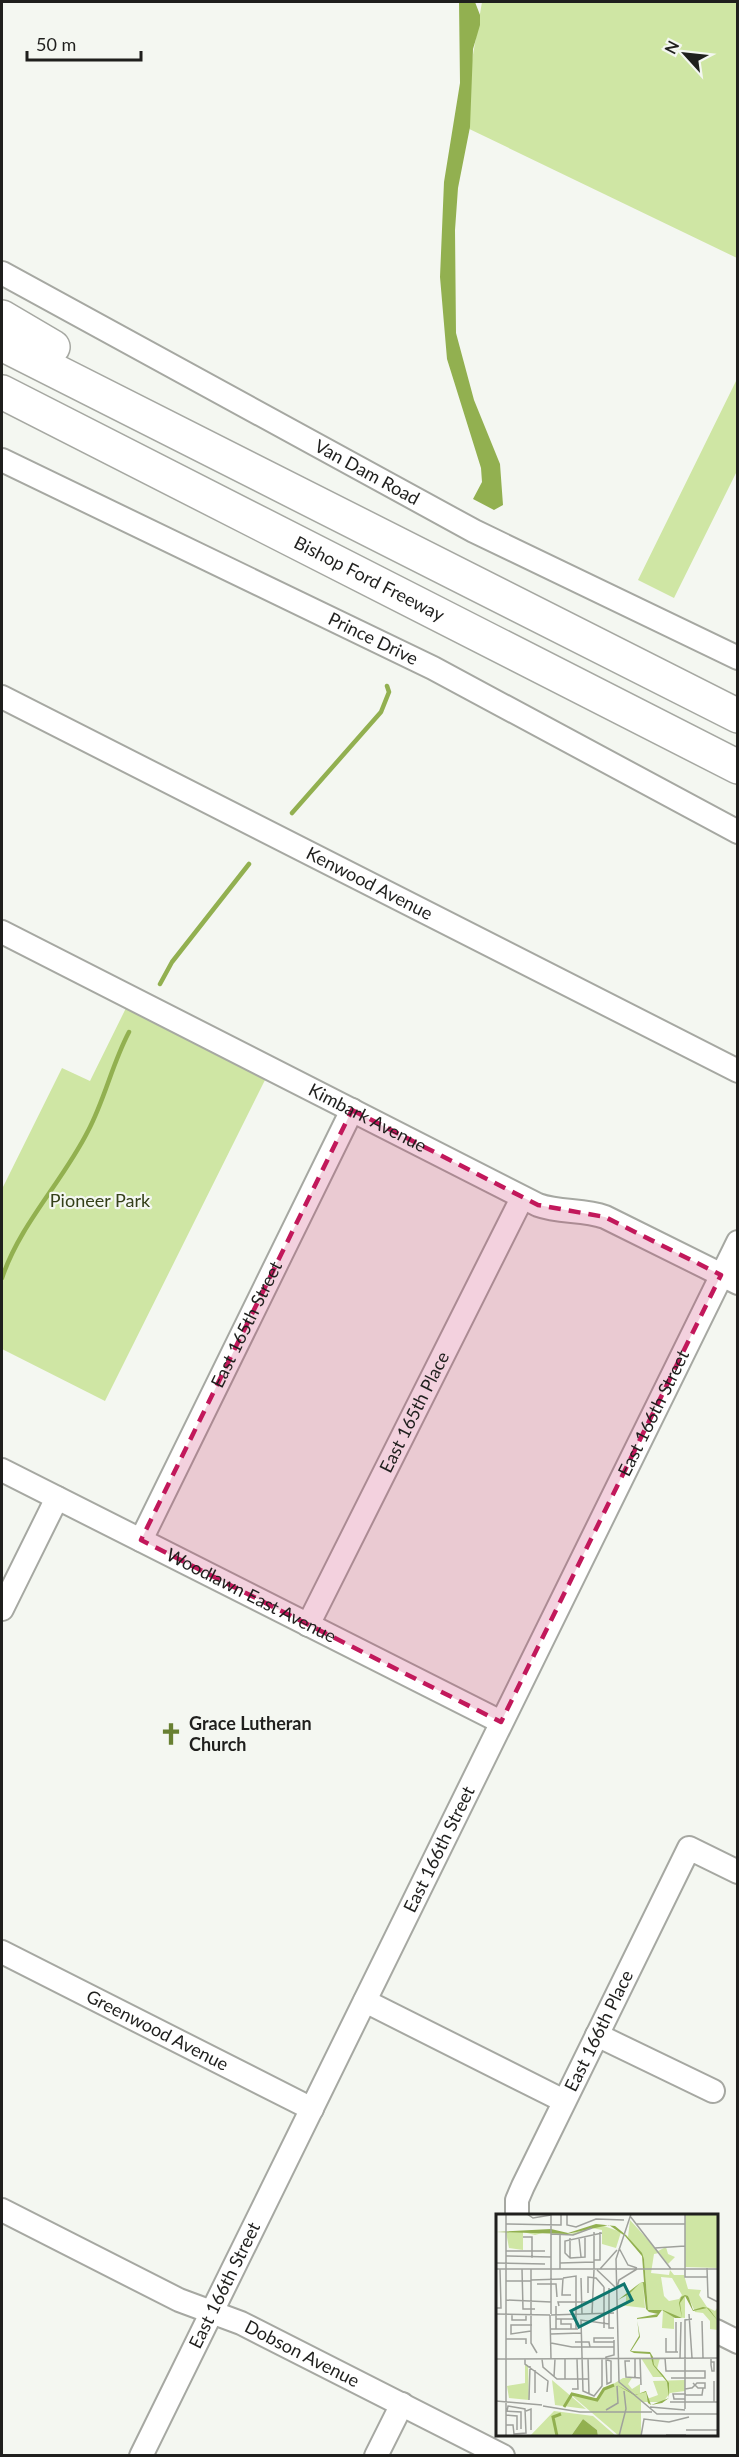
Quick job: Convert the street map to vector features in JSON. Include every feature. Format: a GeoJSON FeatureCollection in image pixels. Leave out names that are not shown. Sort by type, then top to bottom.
{"type":"FeatureCollection","features":[{"type":"Feature","properties":{"kind":"highway"},"geometry":{"type":"LineString","coordinates":[[2,317],[138,394],[260,457],[356,522]]}},
{"type":"Feature","properties":{"kind":"highway"},"geometry":{"type":"LineString","coordinates":[[2,344],[738,716]]}},
{"type":"Feature","properties":{"kind":"highway","name":"Bishop Ford Freeway"},"geometry":{"type":"LineString","coordinates":[[2,392],[738,767]]}},
{"type":"Feature","properties":{"kind":"highway"},"geometry":{"type":"LineString","coordinates":[[2,416],[116,470],[260,524]]}},
{"type":"Feature","properties":{"kind":"street","name":"Van Dam Road"},"geometry":{"type":"LineString","coordinates":[[2,273],[474,531],[738,657]]}},
{"type":"Feature","properties":{"kind":"street","name":"Prince Drive"},"geometry":{"type":"LineString","coordinates":[[2,460],[433,668],[738,832]]}},
{"type":"Feature","properties":{"kind":"street","name":"Kenwood Avenue"},"geometry":{"type":"LineString","coordinates":[[2,697],[738,1071]]}},
{"type":"Feature","properties":{"kind":"street","name":"Kimbark Avenue"},"geometry":{"type":"LineString","coordinates":[[2,932],[522,1198],[552,1210],[593,1213],[605,1217],[729,1279]]}},
{"type":"Feature","properties":{"kind":"street","name":"East 165th Street"},"geometry":{"type":"LineString","coordinates":[[141,1540],[352,1110]]}},
{"type":"Feature","properties":{"kind":"street","name":"East 165th Place"},"geometry":{"type":"LineString","coordinates":[[308,1625],[522,1198]]}},
{"type":"Feature","properties":{"kind":"street","name":"East 166th Street"},"geometry":{"type":"LineString","coordinates":[[141,2456],[501,1722],[729,1279],[738,1242]]}},
{"type":"Feature","properties":{"kind":"street","name":"Woodlawn East Avenue"},"geometry":{"type":"LineString","coordinates":[[2,1470],[501,1722]]}},
{"type":"Feature","properties":{"kind":"street"},"geometry":{"type":"LineString","coordinates":[[2,1609],[57,1498]]}},
{"type":"Feature","properties":{"kind":"street","name":"East 166th Place"},"geometry":{"type":"LineString","coordinates":[[517,2214],[518,2200],[523,2186],[689,1848],[738,1872]]}},
{"type":"Feature","properties":{"kind":"street","name":"Greenwood Avenue"},"geometry":{"type":"LineString","coordinates":[[2,1952],[312,2109]]}},
{"type":"Feature","properties":{"kind":"street"},"geometry":{"type":"LineString","coordinates":[[365,2001],[564,2101]]}},
{"type":"Feature","properties":{"kind":"street"},"geometry":{"type":"LineString","coordinates":[[597,2035],[713,2091]]}},
{"type":"Feature","properties":{"kind":"street","name":"Dobson Avenue"},"geometry":{"type":"LineString","coordinates":[[2,2210],[179,2300],[241,2322],[503,2456]]}},
{"type":"Feature","properties":{"kind":"street"},"geometry":{"type":"LineString","coordinates":[[718,2332],[738,2342]]}},
{"type":"Feature","properties":{"kind":"street"},"geometry":{"type":"LineString","coordinates":[[376,2456],[402,2404]]}},
{"type":"Feature","properties":{"kind":"highlighted area"},"geometry":{"type":"Polygon","coordinates":[[[352,1110],[538,1205],[605,1217],[721,1275],[501,1722],[141,1540],[352,1110]]]}},
{"type":"Feature","properties":{"kind":"green space"},"geometry":{"type":"Polygon","coordinates":[[[482,2],[737,2],[737,258],[461,125],[482,2]]]}},
{"type":"Feature","properties":{"kind":"green space"},"geometry":{"type":"Polygon","coordinates":[[[737,379],[737,471],[674,598],[638,580],[737,379]]]}},
{"type":"Feature","properties":{"kind":"green space","name":"Pioneer Park"},"geometry":{"type":"Polygon","coordinates":[[[126,1008],[266,1078],[105,1401],[2,1349],[2,1189],[62,1068],[90,1081],[126,1008]]]}},
{"type":"Feature","properties":{"kind":"shaded area"},"geometry":{"type":"Polygon","coordinates":[[[459,2],[475,2],[480,15],[480,25],[473,49],[470,127],[458,188],[455,230],[456,333],[474,400],[500,464],[503,505],[494,510],[473,499],[482,482],[481,468],[447,359],[440,277],[444,182],[460,83],[459,2]]]}},
{"type":"Feature","properties":{"kind":"waterway"},"geometry":{"type":"LineString","coordinates":[[292,813],[381,712],[389,692],[387,686]]}},
{"type":"Feature","properties":{"kind":"waterway"},"geometry":{"type":"LineString","coordinates":[[160,984],[172,962],[249,864]]}},
{"type":"Feature","properties":{"kind":"waterway"},"geometry":{"type":"LineString","coordinates":[[2,1278],[20,1239],[88,1131],[129,1032]]}},
{"type":"Feature","properties":{"kind":"place","name":"Grace Lutheran Church"},"geometry":{"type":"Point","coordinates":[171,1734]}}]}
